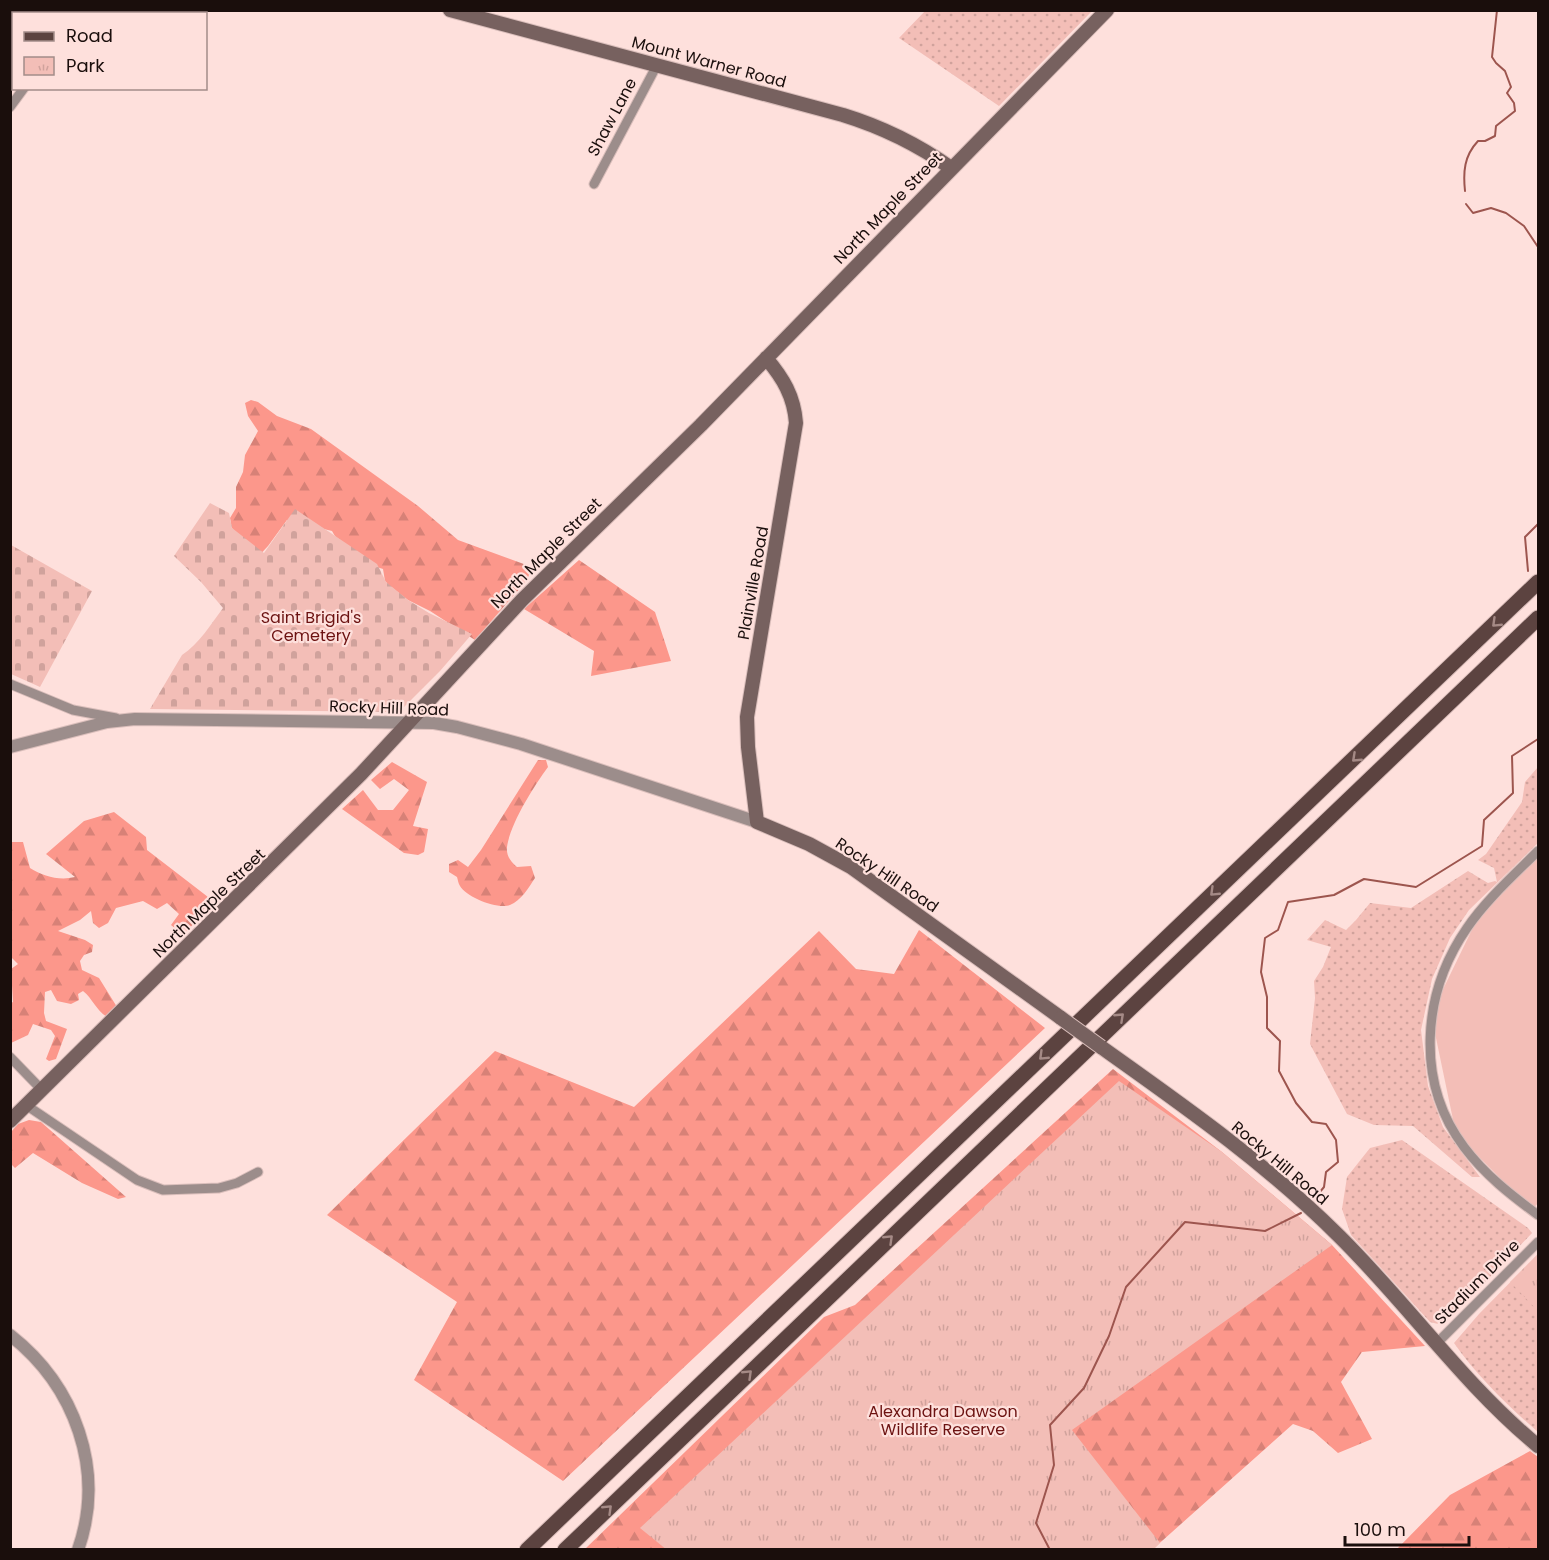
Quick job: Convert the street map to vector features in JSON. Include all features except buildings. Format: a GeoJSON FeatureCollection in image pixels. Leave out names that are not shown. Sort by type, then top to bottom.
{"type":"FeatureCollection","features":[{"type":"Feature","properties":{"kind":"main road","name":"Mount Warner Road"},"geometry":{"type":"LineString","coordinates":[[450,10],[865,122],[910,142],[951,168]]}},
{"type":"Feature","properties":{"kind":"main road","name":"North Maple Street"},"geometry":{"type":"LineString","coordinates":[[10,1121],[315,820],[410,722],[522,600],[669,457],[1107,10]]}},
{"type":"Feature","properties":{"kind":"main road","name":"Plainville Road"},"geometry":{"type":"LineString","coordinates":[[757,822],[748,747],[747,717],[796,423],[795,408],[786,385],[766,358]]}},
{"type":"Feature","properties":{"kind":"main road"},"geometry":{"type":"LineString","coordinates":[[527,1550],[1539,582]]}},
{"type":"Feature","properties":{"kind":"main road"},"geometry":{"type":"LineString","coordinates":[[565,1550],[1539,618]]}},
{"type":"Feature","properties":{"kind":"main road","name":"Rocky Hill Road"},"geometry":{"type":"LineString","coordinates":[[757,822],[809,844],[851,867],[1250,1156],[1286,1186],[1362,1258],[1490,1403],[1539,1446]]}},
{"type":"Feature","properties":{"kind":"street","name":"Shaw Lane"},"geometry":{"type":"LineString","coordinates":[[594,183],[657,65]]}},
{"type":"Feature","properties":{"kind":"street"},"geometry":{"type":"LineString","coordinates":[[10,107],[23,90]]}},
{"type":"Feature","properties":{"kind":"street"},"geometry":{"type":"LineString","coordinates":[[10,684],[78,712],[135,719]]}},
{"type":"Feature","properties":{"kind":"street","name":"Rocky Hill Road"},"geometry":{"type":"LineString","coordinates":[[10,747],[106,722],[135,719],[434,723],[465,728],[521,744],[757,822]]}},
{"type":"Feature","properties":{"kind":"street"},"geometry":{"type":"LineString","coordinates":[[1539,851],[1481,911],[1460,938],[1437,988],[1431,1014],[1429,1044],[1437,1089],[1455,1134],[1487,1174],[1539,1215]]}},
{"type":"Feature","properties":{"kind":"street"},"geometry":{"type":"LineString","coordinates":[[10,1057],[42,1090]]}},
{"type":"Feature","properties":{"kind":"street"},"geometry":{"type":"LineString","coordinates":[[26,1106],[137,1179],[164,1190],[219,1188],[237,1183],[258,1172]]}},
{"type":"Feature","properties":{"kind":"street","name":"Stadium Drive"},"geometry":{"type":"LineString","coordinates":[[1436,1344],[1539,1242]]}},
{"type":"Feature","properties":{"kind":"street"},"geometry":{"type":"LineString","coordinates":[[10,1335],[44,1366],[61,1390],[80,1430],[87,1462],[88,1492],[86,1518],[78,1550]]}},
{"type":"Feature","properties":{"kind":"green space"},"geometry":{"type":"Polygon","coordinates":[[[926,10],[1092,11],[999,106],[899,38],[926,10]]]}},
{"type":"Feature","properties":{"kind":"green space"},"geometry":{"type":"Polygon","coordinates":[[[251,400],[258,402],[277,416],[311,429],[418,506],[458,540],[532,567],[527,580],[475,640],[430,611],[408,600],[385,581],[383,569],[354,555],[341,544],[332,531],[287,520],[255,560],[232,528],[230,518],[236,508],[236,487],[243,472],[245,455],[258,431],[248,416],[245,403],[251,400]]]}},
{"type":"Feature","properties":{"kind":"green space","name":"Saint Brigid's Cemetery"},"geometry":{"type":"Polygon","coordinates":[[[210,503],[229,513],[232,528],[264,553],[295,509],[377,564],[386,582],[408,600],[472,634],[440,671],[399,712],[150,709],[182,655],[199,640],[223,608],[201,582],[174,556],[210,503]]]}},
{"type":"Feature","properties":{"kind":"green space"},"geometry":{"type":"Polygon","coordinates":[[[11,545],[92,591],[40,687],[11,674],[11,545]]]}},
{"type":"Feature","properties":{"kind":"green space"},"geometry":{"type":"Polygon","coordinates":[[[579,560],[655,612],[671,661],[591,676],[594,651],[524,609],[579,560]]]}},
{"type":"Feature","properties":{"kind":"green space"},"geometry":{"type":"Polygon","coordinates":[[[538,760],[546,760],[548,767],[513,827],[507,850],[509,858],[517,867],[531,866],[535,878],[521,897],[510,905],[498,906],[483,902],[463,890],[457,877],[449,872],[449,864],[458,860],[468,867],[538,760]]]}},
{"type":"Feature","properties":{"kind":"green space"},"geometry":{"type":"Polygon","coordinates":[[[392,762],[427,782],[413,826],[428,829],[424,852],[418,855],[404,853],[342,809],[363,790],[378,810],[393,810],[409,790],[394,779],[380,789],[371,780],[392,762]]]}},
{"type":"Feature","properties":{"kind":"green space"},"geometry":{"type":"Polygon","coordinates":[[[1538,767],[1538,843],[1469,910],[1450,938],[1432,979],[1421,1030],[1428,1086],[1443,1127],[1480,1177],[1472,1177],[1413,1126],[1374,1125],[1347,1114],[1310,1044],[1315,998],[1314,981],[1331,947],[1307,940],[1325,920],[1346,930],[1370,903],[1411,908],[1468,871],[1488,883],[1497,882],[1494,868],[1478,860],[1486,854],[1522,802],[1525,782],[1538,767]]]}},
{"type":"Feature","properties":{"kind":"green space"},"geometry":{"type":"Polygon","coordinates":[[[114,812],[146,837],[147,850],[208,897],[202,915],[183,935],[171,925],[179,914],[167,903],[157,909],[143,901],[116,908],[108,923],[99,928],[93,923],[91,911],[80,920],[58,931],[93,945],[92,952],[84,955],[80,961],[82,970],[99,978],[117,1007],[107,1017],[83,991],[78,994],[79,1000],[71,1004],[57,1001],[51,990],[45,992],[46,1021],[67,1029],[56,1059],[49,1061],[46,1059],[55,1036],[51,1030],[33,1024],[28,1035],[11,1043],[11,1003],[13,1002],[11,969],[18,964],[11,957],[11,842],[23,842],[30,868],[35,871],[57,878],[75,877],[46,854],[84,821],[114,812]]]}},
{"type":"Feature","properties":{"kind":"green space"},"geometry":{"type":"Polygon","coordinates":[[[1538,852],[1538,1203],[1532,1210],[1456,1134],[1431,1014],[1481,911],[1538,852]]]}},
{"type":"Feature","properties":{"kind":"green space"},"geometry":{"type":"Polygon","coordinates":[[[919,930],[1045,1028],[563,1481],[414,1380],[457,1302],[327,1215],[495,1051],[634,1107],[819,931],[856,969],[894,974],[919,930]]]}},
{"type":"Feature","properties":{"kind":"green space","name":"Alexandra Dawson Wildlife Reserve"},"geometry":{"type":"Polygon","coordinates":[[[1113,1069],[1222,1152],[1332,1245],[1425,1346],[1362,1352],[1341,1382],[1372,1439],[1338,1453],[1313,1431],[1293,1424],[1153,1549],[584,1550],[824,1317],[855,1305],[1113,1069]]]}},
{"type":"Feature","properties":{"kind":"green space","name":"Alexandra Dawson Wildlife Reserve"},"geometry":{"type":"Polygon","coordinates":[[[1119,1081],[1222,1152],[1332,1245],[1072,1430],[1160,1543],[1153,1550],[667,1550],[640,1528],[1119,1081]]]}},
{"type":"Feature","properties":{"kind":"green space"},"geometry":{"type":"Polygon","coordinates":[[[29,1120],[41,1122],[126,1197],[118,1199],[82,1183],[33,1153],[15,1168],[11,1164],[11,1132],[18,1124],[29,1120]]]}},
{"type":"Feature","properties":{"kind":"green space"},"geometry":{"type":"Polygon","coordinates":[[[1402,1140],[1532,1233],[1469,1299],[1438,1324],[1430,1322],[1351,1235],[1342,1209],[1347,1177],[1370,1148],[1402,1140]]]}},
{"type":"Feature","properties":{"kind":"green space"},"geometry":{"type":"Polygon","coordinates":[[[1538,1254],[1538,1432],[1493,1390],[1454,1343],[1538,1254]]]}},
{"type":"Feature","properties":{"kind":"green space"},"geometry":{"type":"Polygon","coordinates":[[[1538,1254],[1538,1311],[1510,1282],[1538,1254]]]}},
{"type":"Feature","properties":{"kind":"green space"},"geometry":{"type":"Polygon","coordinates":[[[1530,1451],[1538,1457],[1538,1549],[1397,1549],[1450,1495],[1530,1451]]]}},
{"type":"Feature","properties":{"kind":"waterway"},"geometry":{"type":"LineString","coordinates":[[1465,191],[1465,164],[1473,147],[1478,141],[1485,141],[1495,136],[1496,126],[1515,111],[1514,103],[1507,93],[1511,87],[1505,71],[1492,57],[1497,10]]}},
{"type":"Feature","properties":{"kind":"waterway"},"geometry":{"type":"LineString","coordinates":[[1466,204],[1473,213],[1491,208],[1506,213],[1524,226],[1538,247]]}},
{"type":"Feature","properties":{"kind":"waterway"},"geometry":{"type":"LineString","coordinates":[[1528,571],[1525,537],[1538,524]]}},
{"type":"Feature","properties":{"kind":"waterway"},"geometry":{"type":"LineString","coordinates":[[1315,1198],[1324,1187],[1326,1172],[1338,1162],[1336,1140],[1326,1124],[1312,1122],[1296,1103],[1279,1071],[1280,1041],[1267,1028],[1267,997],[1261,972],[1265,938],[1278,930],[1288,902],[1334,895],[1364,879],[1416,887],[1482,846],[1484,820],[1513,793],[1512,756],[1538,739]]}},
{"type":"Feature","properties":{"kind":"waterway"},"geometry":{"type":"LineString","coordinates":[[1050,1550],[1036,1523],[1054,1465],[1050,1425],[1084,1388],[1109,1336],[1126,1287],[1185,1222],[1265,1231],[1301,1213]]}}]}
